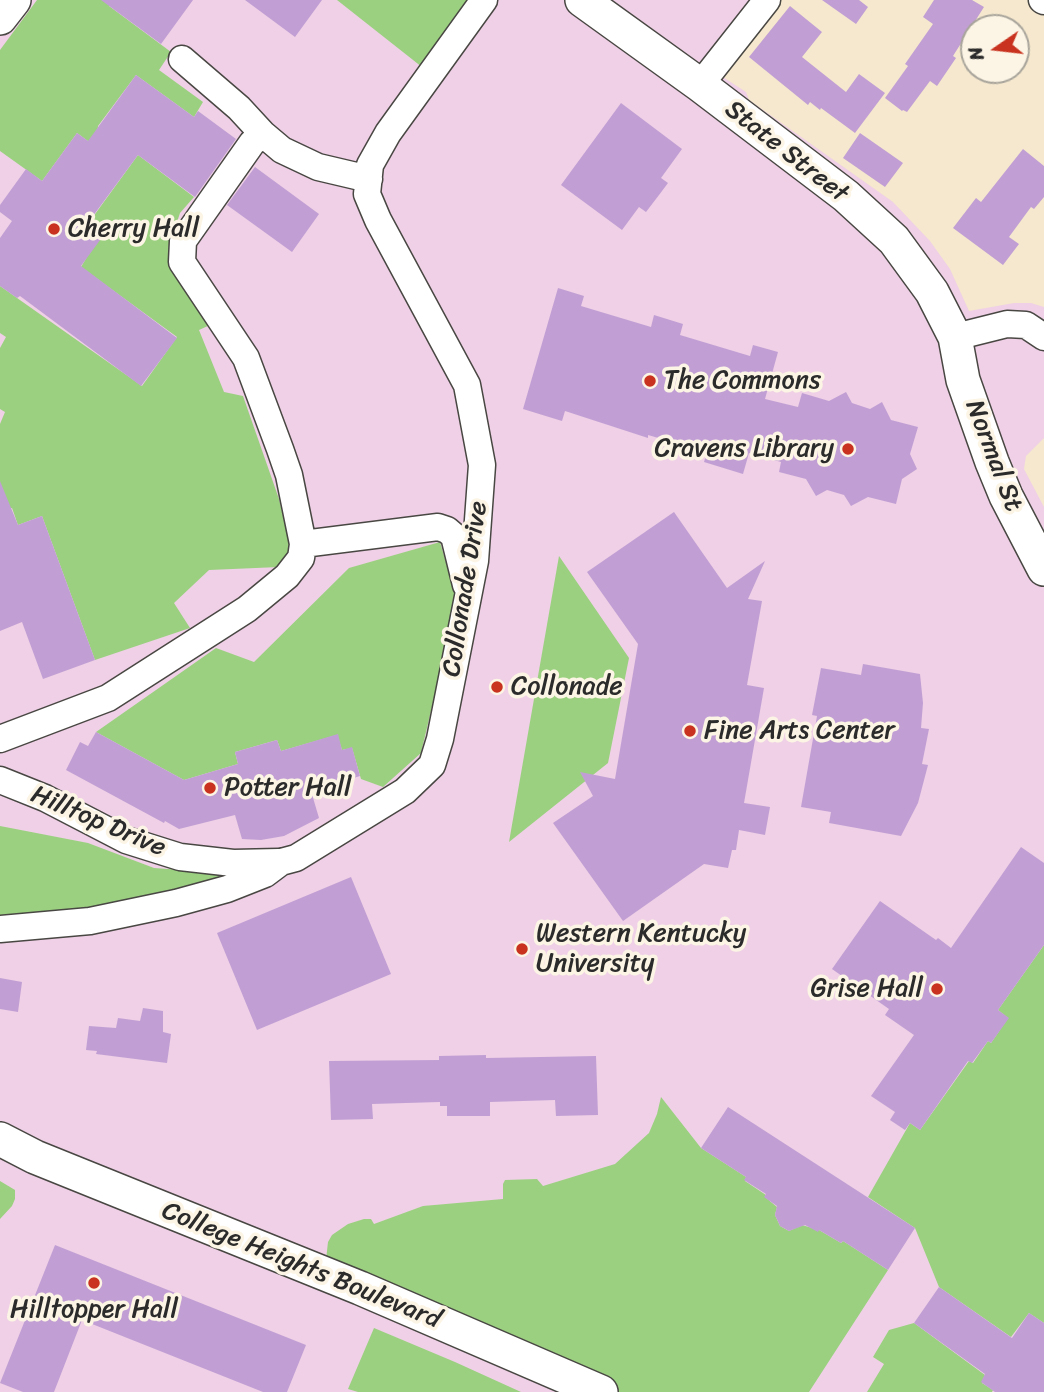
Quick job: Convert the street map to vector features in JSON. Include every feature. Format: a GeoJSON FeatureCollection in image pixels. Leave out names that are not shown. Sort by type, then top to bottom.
{"type":"FeatureCollection","features":[{"type":"Feature","properties":{"kind":"street"},"geometry":{"type":"LineString","coordinates":[[0,18],[13,0]]}},
{"type":"Feature","properties":{"kind":"street","name":"Collonade Drive"},"geometry":{"type":"LineString","coordinates":[[0,929],[90,921],[227,889],[265,874],[281,862],[296,858],[405,791],[432,765],[440,739],[475,561],[482,465],[467,385],[373,210],[367,194],[370,165],[388,133],[484,0]]}},
{"type":"Feature","properties":{"kind":"street","name":"State Street"},"geometry":{"type":"LineString","coordinates":[[582,0],[700,85],[845,196],[894,240],[932,292],[955,337]]}},
{"type":"Feature","properties":{"kind":"street"},"geometry":{"type":"LineString","coordinates":[[700,85],[767,0]]}},
{"type":"Feature","properties":{"kind":"street"},"geometry":{"type":"LineString","coordinates":[[182,59],[239,108],[282,150],[318,167],[369,179]]}},
{"type":"Feature","properties":{"kind":"street"},"geometry":{"type":"LineString","coordinates":[[0,739],[108,698],[224,625],[287,576],[301,558],[303,544],[289,475],[246,358],[182,262],[183,241],[252,143],[263,134]]}},
{"type":"Feature","properties":{"kind":"street"},"geometry":{"type":"LineString","coordinates":[[955,337],[1007,324],[1026,325],[1044,337]]}},
{"type":"Feature","properties":{"kind":"street","name":"Normal St"},"geometry":{"type":"LineString","coordinates":[[955,337],[963,380],[992,462],[1006,496],[1044,569]]}},
{"type":"Feature","properties":{"kind":"street"},"geometry":{"type":"LineString","coordinates":[[303,544],[438,527],[454,536],[468,595]]}},
{"type":"Feature","properties":{"kind":"street","name":"Hilltop Drive"},"geometry":{"type":"LineString","coordinates":[[0,780],[45,799],[126,840],[180,857],[233,863],[281,862]]}},
{"type":"Feature","properties":{"kind":"street","name":"College Heights Boulevard"},"geometry":{"type":"LineString","coordinates":[[0,1139],[35,1157],[360,1289],[601,1392]]}},
{"type":"Feature","properties":{"kind":"street","name":"College Heights Boulevard"},"geometry":{"type":"LineString","coordinates":[[0,1165],[377,1315],[551,1392]]}},
{"type":"Feature","properties":{"kind":"shaded area","name":"Western Kentucky University"},"geometry":{"type":"Polygon","coordinates":[[[0,0],[757,0],[706,66],[746,92],[749,100],[893,202],[930,241],[950,269],[969,311],[1014,303],[1031,303],[1044,307],[1044,438],[1026,456],[1024,469],[1044,507],[1044,1392],[0,1392],[0,0]]]}},
{"type":"Feature","properties":{"kind":"green space"},"geometry":{"type":"Polygon","coordinates":[[[37,0],[112,0],[109,6],[171,52],[159,70],[203,102],[194,117],[136,75],[98,126],[96,147],[77,133],[42,181],[0,151],[0,50],[37,0]]]}},
{"type":"Feature","properties":{"kind":"green space"},"geometry":{"type":"Polygon","coordinates":[[[337,0],[477,0],[427,71],[337,0]]]}},
{"type":"Feature","properties":{"kind":"green space"},"geometry":{"type":"Polygon","coordinates":[[[138,155],[194,197],[180,213],[171,240],[210,325],[199,330],[224,392],[243,396],[279,499],[291,552],[279,567],[209,570],[174,603],[190,628],[95,660],[42,516],[18,525],[12,508],[0,512],[0,424],[5,412],[0,409],[0,348],[6,337],[0,333],[0,286],[142,386],[177,337],[81,267],[87,257],[90,221],[138,155]]]}},
{"type":"Feature","properties":{"kind":"green space"},"geometry":{"type":"Polygon","coordinates":[[[440,542],[457,601],[421,753],[383,787],[361,779],[352,748],[342,750],[337,735],[281,751],[277,740],[235,752],[238,764],[184,780],[96,732],[216,648],[254,662],[349,568],[440,542]]]}},
{"type":"Feature","properties":{"kind":"green space"},"geometry":{"type":"Polygon","coordinates":[[[559,556],[629,658],[608,763],[509,842],[559,556]]]}},
{"type":"Feature","properties":{"kind":"green space"},"geometry":{"type":"Polygon","coordinates":[[[0,826],[88,843],[154,868],[211,872],[261,870],[173,898],[0,919],[0,826]]]}},
{"type":"Feature","properties":{"kind":"green space"},"geometry":{"type":"Polygon","coordinates":[[[1044,945],[1044,1323],[1029,1313],[1011,1337],[939,1287],[915,1228],[868,1197],[910,1123],[920,1130],[969,1061],[973,1063],[988,1041],[991,1043],[1008,1018],[998,1010],[1044,945]]]}},
{"type":"Feature","properties":{"kind":"green space"},"geometry":{"type":"Polygon","coordinates":[[[661,1097],[701,1148],[746,1177],[745,1181],[766,1195],[777,1207],[775,1215],[780,1226],[789,1231],[802,1225],[819,1230],[841,1243],[843,1241],[888,1270],[809,1392],[605,1392],[326,1260],[328,1242],[332,1235],[348,1224],[371,1219],[374,1224],[423,1206],[503,1199],[505,1180],[537,1179],[543,1186],[615,1164],[649,1133],[661,1097]]]}},
{"type":"Feature","properties":{"kind":"green space"},"geometry":{"type":"Polygon","coordinates":[[[0,1181],[15,1190],[15,1199],[0,1219],[0,1181]]]}},
{"type":"Feature","properties":{"kind":"green space"},"geometry":{"type":"Polygon","coordinates":[[[914,1323],[985,1375],[982,1383],[993,1390],[992,1392],[867,1392],[884,1364],[873,1357],[889,1330],[914,1323]]]}},
{"type":"Feature","properties":{"kind":"green space"},"geometry":{"type":"Polygon","coordinates":[[[374,1328],[521,1392],[358,1392],[348,1389],[374,1328]]]}},
{"type":"Feature","properties":{"kind":"building"},"geometry":{"type":"Polygon","coordinates":[[[101,0],[193,0],[161,44],[101,0]]]}},
{"type":"Feature","properties":{"kind":"building"},"geometry":{"type":"Polygon","coordinates":[[[245,0],[322,0],[295,37],[245,0]]]}},
{"type":"Feature","properties":{"kind":"building"},"geometry":{"type":"Polygon","coordinates":[[[822,0],[859,0],[868,7],[856,24],[822,0]]]}},
{"type":"Feature","properties":{"kind":"building"},"geometry":{"type":"Polygon","coordinates":[[[934,0],[972,0],[984,7],[980,14],[960,14],[960,45],[953,56],[956,58],[937,86],[930,81],[907,112],[885,98],[933,24],[923,17],[934,0]]]}},
{"type":"Feature","properties":{"kind":"building"},"geometry":{"type":"Polygon","coordinates":[[[790,6],[822,32],[802,57],[846,92],[859,74],[885,93],[855,133],[821,108],[820,110],[810,102],[808,105],[749,57],[790,6]]]}},
{"type":"Feature","properties":{"kind":"building","name":"Cherry Hall"},"geometry":{"type":"Polygon","coordinates":[[[136,75],[194,117],[198,111],[236,139],[195,197],[138,155],[90,220],[106,232],[81,266],[177,338],[141,386],[20,296],[17,298],[0,286],[0,238],[12,221],[0,212],[0,205],[26,169],[42,181],[77,133],[88,141],[136,75]]]}},
{"type":"Feature","properties":{"kind":"building"},"geometry":{"type":"Polygon","coordinates":[[[621,103],[682,149],[661,178],[668,183],[646,212],[639,207],[622,230],[561,185],[621,103]]]}},
{"type":"Feature","properties":{"kind":"building"},"geometry":{"type":"Polygon","coordinates":[[[860,133],[903,163],[885,187],[843,158],[860,133]]]}},
{"type":"Feature","properties":{"kind":"building"},"geometry":{"type":"Polygon","coordinates":[[[1023,149],[1044,166],[1044,197],[1034,209],[1031,207],[1009,237],[1019,244],[1003,265],[953,228],[976,198],[981,202],[1023,149]]]}},
{"type":"Feature","properties":{"kind":"building"},"geometry":{"type":"Polygon","coordinates":[[[255,167],[319,214],[292,252],[227,205],[255,167]]]}},
{"type":"Feature","properties":{"kind":"building","name":"The Commons"},"geometry":{"type":"Polygon","coordinates":[[[558,288],[584,296],[581,306],[651,327],[654,315],[683,324],[680,335],[750,356],[753,345],[778,352],[765,399],[798,407],[802,393],[829,401],[846,392],[852,403],[870,409],[882,402],[891,420],[918,427],[910,454],[917,469],[902,479],[896,504],[868,497],[851,506],[844,495],[827,490],[816,496],[806,479],[779,472],[781,462],[749,453],[743,474],[704,462],[707,452],[648,435],[648,438],[565,411],[562,421],[523,409],[558,288]]]}},
{"type":"Feature","properties":{"kind":"building"},"geometry":{"type":"Polygon","coordinates":[[[0,481],[18,525],[42,516],[95,660],[43,679],[22,622],[0,631],[0,481]]]}},
{"type":"Feature","properties":{"kind":"building","name":"Fine Arts Center"},"geometry":{"type":"Polygon","coordinates":[[[674,512],[727,588],[765,561],[748,599],[762,601],[747,685],[764,688],[744,803],[770,807],[765,835],[739,830],[736,850],[732,850],[728,868],[704,864],[623,921],[553,823],[593,796],[580,772],[615,779],[638,644],[587,572],[674,512]]]}},
{"type":"Feature","properties":{"kind":"building"},"geometry":{"type":"Polygon","coordinates":[[[863,664],[920,674],[923,703],[921,728],[929,729],[922,764],[928,765],[918,803],[901,836],[829,823],[831,812],[801,807],[817,716],[812,715],[821,668],[861,675],[863,664]]]}},
{"type":"Feature","properties":{"kind":"building","name":"Potter Hall"},"geometry":{"type":"Polygon","coordinates":[[[96,732],[184,780],[238,764],[235,752],[277,740],[281,751],[338,734],[342,750],[352,747],[360,776],[311,791],[319,818],[284,836],[261,840],[242,839],[235,815],[179,829],[66,770],[80,742],[88,746],[96,732]]]}},
{"type":"Feature","properties":{"kind":"building","name":"Grise Hall"},"geometry":{"type":"Polygon","coordinates":[[[1021,847],[1044,863],[1044,945],[998,1010],[1009,1018],[991,1043],[988,1041],[972,1063],[968,1061],[920,1130],[910,1123],[905,1130],[890,1120],[895,1112],[871,1096],[914,1035],[885,1015],[889,1009],[832,969],[880,901],[951,948],[1021,847]]]}},
{"type":"Feature","properties":{"kind":"building"},"geometry":{"type":"Polygon","coordinates":[[[351,877],[391,974],[257,1030],[217,933],[351,877]]]}},
{"type":"Feature","properties":{"kind":"building"},"geometry":{"type":"Polygon","coordinates":[[[0,978],[22,982],[18,1012],[0,1009],[0,978]]]}},
{"type":"Feature","properties":{"kind":"building"},"geometry":{"type":"Polygon","coordinates":[[[143,1008],[163,1011],[163,1032],[171,1034],[167,1063],[96,1054],[97,1051],[86,1050],[89,1026],[116,1028],[118,1018],[140,1021],[143,1008]]]}},
{"type":"Feature","properties":{"kind":"building"},"geometry":{"type":"Polygon","coordinates":[[[486,1055],[486,1058],[596,1056],[598,1115],[556,1116],[555,1100],[490,1102],[490,1116],[447,1116],[447,1106],[440,1106],[440,1102],[372,1104],[373,1119],[331,1120],[329,1061],[439,1060],[439,1056],[486,1055]]]}},
{"type":"Feature","properties":{"kind":"building"},"geometry":{"type":"Polygon","coordinates":[[[728,1107],[915,1228],[888,1270],[843,1241],[841,1243],[819,1230],[818,1232],[805,1225],[789,1231],[780,1226],[775,1215],[777,1206],[764,1197],[766,1194],[744,1180],[746,1177],[701,1148],[728,1107]]]}},
{"type":"Feature","properties":{"kind":"building","name":"Hilltopper Hall"},"geometry":{"type":"Polygon","coordinates":[[[55,1245],[306,1345],[287,1392],[263,1392],[82,1320],[54,1392],[23,1392],[0,1383],[55,1245]]]}},
{"type":"Feature","properties":{"kind":"building"},"geometry":{"type":"Polygon","coordinates":[[[939,1287],[1012,1338],[1029,1313],[1044,1323],[1044,1392],[995,1392],[981,1382],[985,1374],[914,1323],[939,1287]]]}},
{"type":"Feature","properties":{"kind":"place","name":"Cherry Hall"},"geometry":{"type":"Point","coordinates":[54,229]}},
{"type":"Feature","properties":{"kind":"place","name":"The Commons"},"geometry":{"type":"Point","coordinates":[650,381]}},
{"type":"Feature","properties":{"kind":"place","name":"Cravens Library"},"geometry":{"type":"Point","coordinates":[848,449]}},
{"type":"Feature","properties":{"kind":"place","name":"Collonade"},"geometry":{"type":"Point","coordinates":[497,687]}},
{"type":"Feature","properties":{"kind":"place","name":"Fine Arts Center"},"geometry":{"type":"Point","coordinates":[690,731]}},
{"type":"Feature","properties":{"kind":"place","name":"Potter Hall"},"geometry":{"type":"Point","coordinates":[210,788]}},
{"type":"Feature","properties":{"kind":"place","name":"Western Kentucky University"},"geometry":{"type":"Point","coordinates":[522,949]}},
{"type":"Feature","properties":{"kind":"place","name":"Grise Hall"},"geometry":{"type":"Point","coordinates":[937,989]}},
{"type":"Feature","properties":{"kind":"place","name":"Hilltopper Hall"},"geometry":{"type":"Point","coordinates":[94,1283]}}]}
